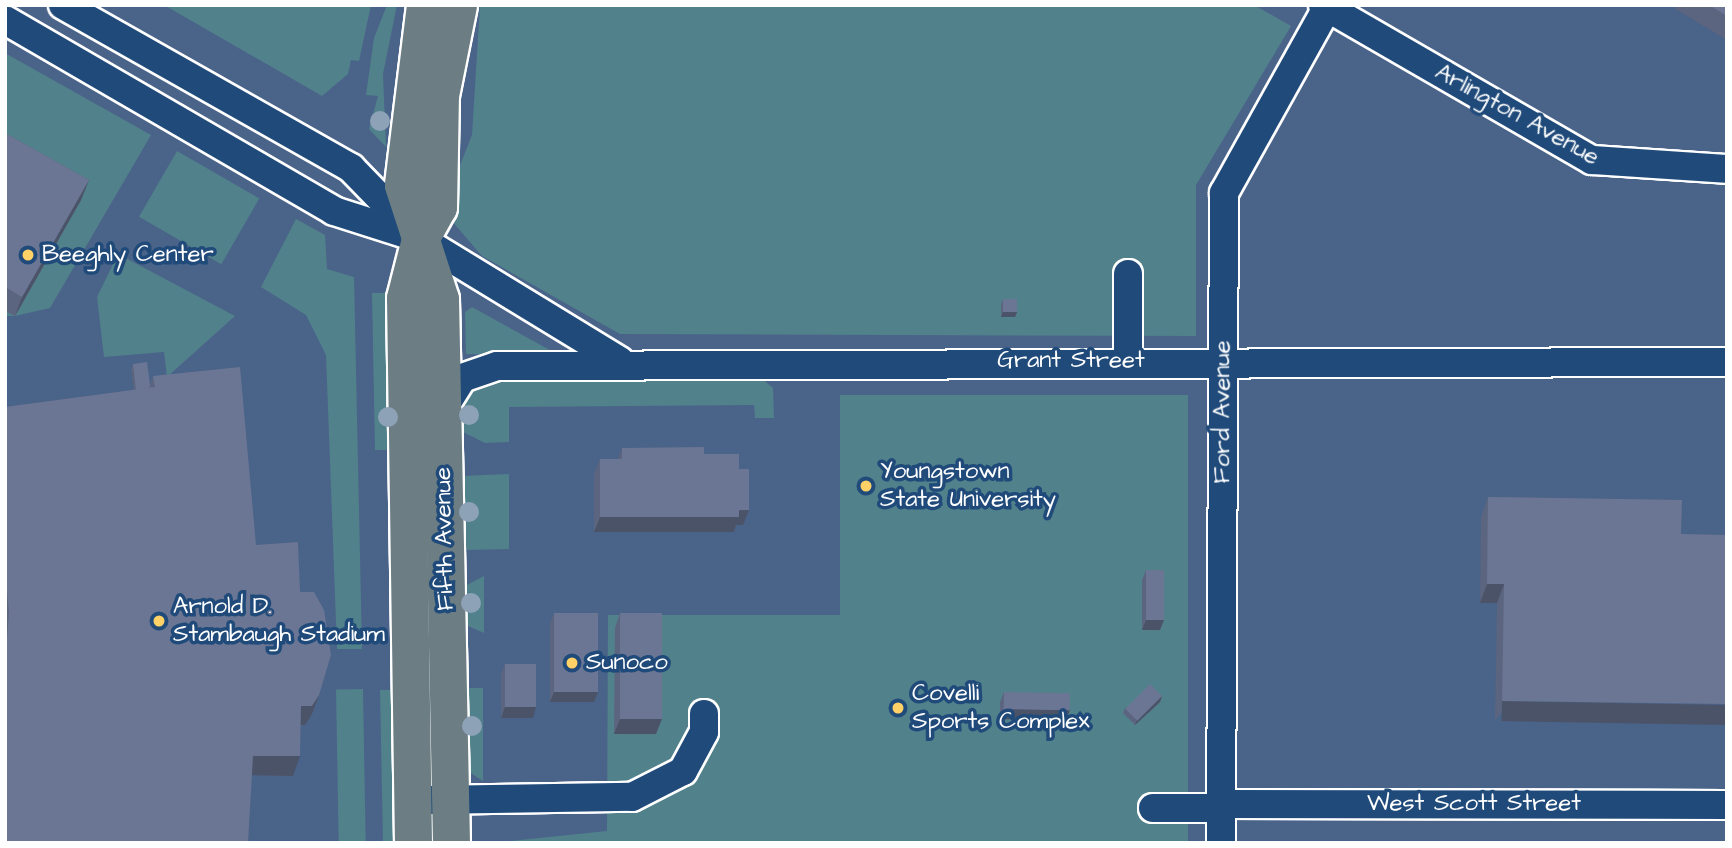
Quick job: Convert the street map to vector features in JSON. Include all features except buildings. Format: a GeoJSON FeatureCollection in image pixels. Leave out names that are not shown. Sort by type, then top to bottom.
{"type":"FeatureCollection","features":[{"type":"Feature","properties":{"kind":"main road","name":"Fifth Avenue"},"geometry":{"type":"LineString","coordinates":[[425,5],[404,168],[420,239],[440,299],[440,415],[451,843]]}},
{"type":"Feature","properties":{"kind":"main road","name":"Fifth Avenue"},"geometry":{"type":"LineString","coordinates":[[414,843],[405,298],[420,239],[438,207],[440,95],[458,5]]}},
{"type":"Feature","properties":{"kind":"street"},"geometry":{"type":"LineString","coordinates":[[64,5],[351,168],[420,239]]}},
{"type":"Feature","properties":{"kind":"street","name":"Arlington Avenue"},"geometry":{"type":"LineString","coordinates":[[1325,6],[1592,160],[1727,169]]}},
{"type":"Feature","properties":{"kind":"street","name":"Ford Avenue"},"geometry":{"type":"LineString","coordinates":[[1221,843],[1224,193],[1325,6]]}},
{"type":"Feature","properties":{"kind":"street"},"geometry":{"type":"LineString","coordinates":[[5,20],[334,211],[420,239],[620,361]]}},
{"type":"Feature","properties":{"kind":"street"},"geometry":{"type":"LineString","coordinates":[[175,117],[196,79]]}},
{"type":"Feature","properties":{"kind":"street"},"geometry":{"type":"LineString","coordinates":[[1128,274],[1128,361]]}},
{"type":"Feature","properties":{"kind":"street","name":"Grant Street"},"geometry":{"type":"LineString","coordinates":[[440,415],[456,384],[484,368],[620,361],[1727,362]]}},
{"type":"Feature","properties":{"kind":"street"},"geometry":{"type":"LineString","coordinates":[[413,800],[632,797],[683,771],[704,732],[705,714]]}},
{"type":"Feature","properties":{"kind":"street","name":"West Scott Street"},"geometry":{"type":"LineString","coordinates":[[1153,808],[1727,805]]}},
{"type":"Feature","properties":{"kind":"shaded area","name":"Youngstown State University"},"geometry":{"type":"Polygon","coordinates":[[[5,5],[1727,5],[1727,843],[5,843],[5,5]]]}},
{"type":"Feature","properties":{"kind":"green space"},"geometry":{"type":"Polygon","coordinates":[[[164,5],[371,5],[359,61],[351,60],[348,74],[322,96],[164,5]]]}},
{"type":"Feature","properties":{"kind":"green space"},"geometry":{"type":"Polygon","coordinates":[[[387,5],[397,5],[383,74],[386,147],[369,129],[378,96],[366,95],[374,38],[387,5]]]}},
{"type":"Feature","properties":{"kind":"green space"},"geometry":{"type":"Polygon","coordinates":[[[480,5],[1254,5],[1291,26],[1196,185],[1196,336],[620,334],[482,256],[451,220],[453,183],[472,135],[480,5]]]}},
{"type":"Feature","properties":{"kind":"green space"},"geometry":{"type":"Polygon","coordinates":[[[5,53],[151,135],[50,308],[15,316],[5,316],[5,53]]]}},
{"type":"Feature","properties":{"kind":"green space"},"geometry":{"type":"Polygon","coordinates":[[[177,151],[259,198],[221,264],[139,217],[177,151]]]}},
{"type":"Feature","properties":{"kind":"green space"},"geometry":{"type":"Polygon","coordinates":[[[296,219],[325,235],[327,269],[354,277],[362,649],[337,649],[326,355],[306,315],[261,287],[296,219]]]}},
{"type":"Feature","properties":{"kind":"green space"},"geometry":{"type":"Polygon","coordinates":[[[118,254],[235,316],[167,377],[164,352],[104,357],[97,297],[118,254]]]}},
{"type":"Feature","properties":{"kind":"green space"},"geometry":{"type":"Polygon","coordinates":[[[372,293],[397,293],[389,450],[375,450],[372,293]]]}},
{"type":"Feature","properties":{"kind":"green space"},"geometry":{"type":"Polygon","coordinates":[[[472,307],[557,354],[557,357],[466,354],[465,312],[472,307]]]}},
{"type":"Feature","properties":{"kind":"green space"},"geometry":{"type":"Polygon","coordinates":[[[760,377],[773,388],[774,418],[755,418],[754,405],[509,407],[509,442],[485,443],[455,428],[459,398],[484,380],[760,377]]]}},
{"type":"Feature","properties":{"kind":"green space","name":"Covelli Sports Complex"},"geometry":{"type":"Polygon","coordinates":[[[840,395],[1188,395],[1188,843],[491,843],[607,831],[608,615],[840,615],[840,395]]]}},
{"type":"Feature","properties":{"kind":"green space"},"geometry":{"type":"Polygon","coordinates":[[[509,474],[509,549],[467,550],[461,545],[460,476],[509,474]]]}},
{"type":"Feature","properties":{"kind":"green space"},"geometry":{"type":"Polygon","coordinates":[[[484,576],[484,633],[468,626],[461,599],[465,586],[484,576]]]}},
{"type":"Feature","properties":{"kind":"green space"},"geometry":{"type":"Polygon","coordinates":[[[463,688],[483,688],[483,781],[469,772],[464,755],[463,688]]]}},
{"type":"Feature","properties":{"kind":"green space"},"geometry":{"type":"Polygon","coordinates":[[[336,689],[363,689],[366,843],[339,843],[336,689]]]}},
{"type":"Feature","properties":{"kind":"green space"},"geometry":{"type":"Polygon","coordinates":[[[380,690],[395,690],[410,843],[383,843],[380,690]]]}},
{"type":"Feature","properties":{"kind":"place","name":"Beeghly Center"},"geometry":{"type":"Point","coordinates":[28,255]}},
{"type":"Feature","properties":{"kind":"place","name":"Youngstown State University"},"geometry":{"type":"Point","coordinates":[866,486]}},
{"type":"Feature","properties":{"kind":"place","name":"Arnold D. Stambaugh Stadium"},"geometry":{"type":"Point","coordinates":[159,621]}},
{"type":"Feature","properties":{"kind":"place","name":"Sunoco"},"geometry":{"type":"Point","coordinates":[572,663]}},
{"type":"Feature","properties":{"kind":"place","name":"Covelli Sports Complex"},"geometry":{"type":"Point","coordinates":[898,708]}}]}
